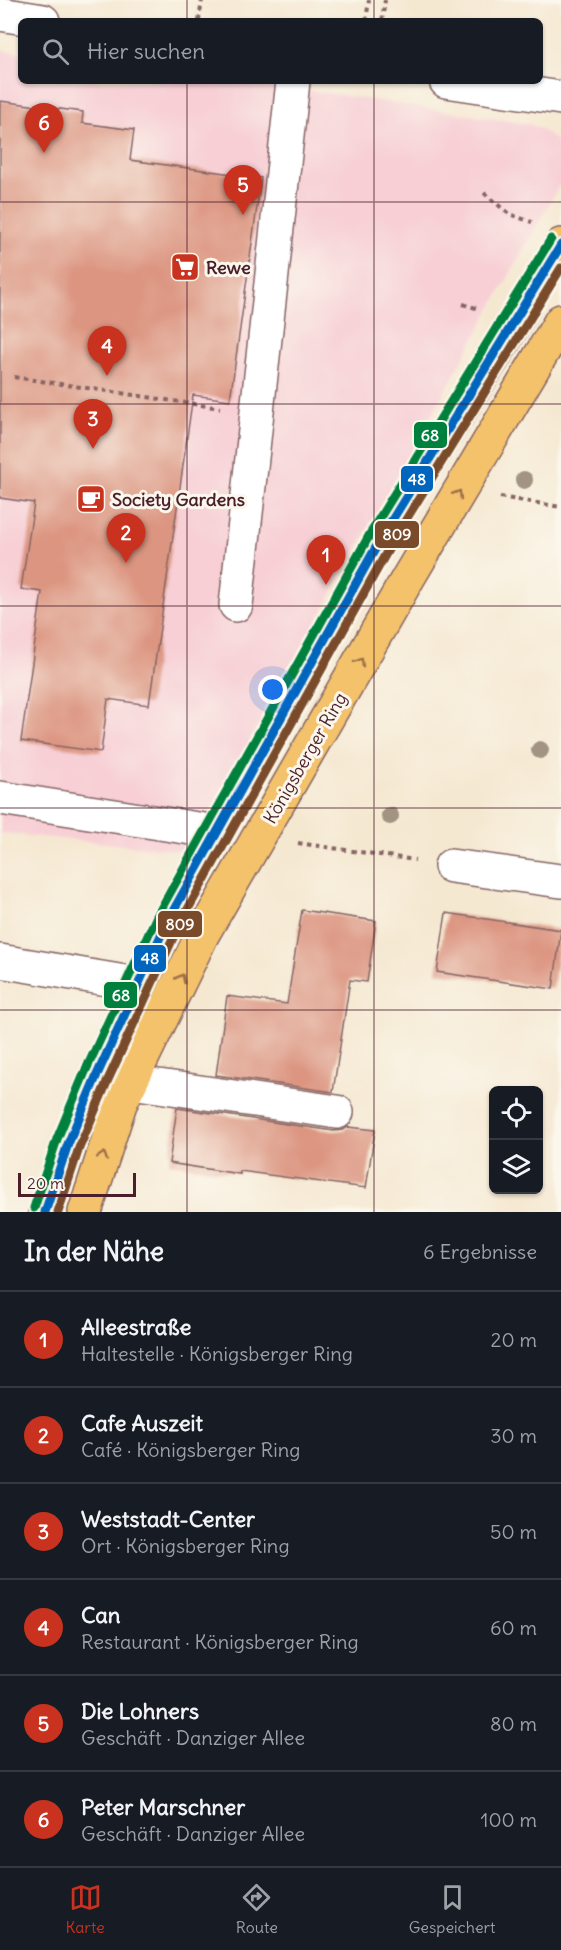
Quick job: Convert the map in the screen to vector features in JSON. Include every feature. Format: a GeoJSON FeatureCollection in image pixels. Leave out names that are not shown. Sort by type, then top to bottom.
{"type":"FeatureCollection","features":[{"type":"Feature","properties":{"kind":"main road"},"geometry":{"type":"LineString","coordinates":[[45,1212],[68,1144],[166,922],[384,534],[504,342],[552,235]]}},
{"type":"Feature","properties":{"kind":"main road","name":"Königsberger Ring"},"geometry":{"type":"LineString","coordinates":[[85,1212],[120,1104],[202,935],[408,578],[561,321]]}},
{"type":"Feature","properties":{"kind":"street"},"geometry":{"type":"LineString","coordinates":[[0,14],[25,18]]}},
{"type":"Feature","properties":{"kind":"street"},"geometry":{"type":"LineString","coordinates":[[236,605],[293,84]]}},
{"type":"Feature","properties":{"kind":"street"},"geometry":{"type":"LineString","coordinates":[[466,84],[561,98]]}},
{"type":"Feature","properties":{"kind":"street"},"geometry":{"type":"LineString","coordinates":[[0,798],[217,832]]}},
{"type":"Feature","properties":{"kind":"street"},"geometry":{"type":"LineString","coordinates":[[451,866],[561,881]]}},
{"type":"Feature","properties":{"kind":"street"},"geometry":{"type":"LineString","coordinates":[[0,961],[137,984]]}},
{"type":"Feature","properties":{"kind":"street"},"geometry":{"type":"LineString","coordinates":[[131,1082],[337,1112]]}},
{"type":"Feature","properties":{"kind":"path"},"geometry":{"type":"LineString","coordinates":[[199,18],[202,0]]}},
{"type":"Feature","properties":{"kind":"path"},"geometry":{"type":"LineString","coordinates":[[366,18],[369,0]]}},
{"type":"Feature","properties":{"kind":"path"},"geometry":{"type":"LineString","coordinates":[[382,18],[385,0]]}},
{"type":"Feature","properties":{"kind":"path"},"geometry":{"type":"LineString","coordinates":[[484,194],[508,214],[552,235]]}},
{"type":"Feature","properties":{"kind":"path"},"geometry":{"type":"LineString","coordinates":[[14,377],[256,413]]}},
{"type":"Feature","properties":{"kind":"path"},"geometry":{"type":"LineString","coordinates":[[492,496],[561,507]]}},
{"type":"Feature","properties":{"kind":"path"},"geometry":{"type":"LineString","coordinates":[[287,841],[451,866]]}},
{"type":"Feature","properties":{"kind":"shaded area"},"geometry":{"type":"Polygon","coordinates":[[[0,50],[18,53],[18,84],[268,84],[528,124],[539,128],[556,140],[561,153],[561,182],[189,851],[0,833],[0,50]]]}},
{"type":"Feature","properties":{"kind":"building"},"geometry":{"type":"Polygon","coordinates":[[[0,101],[83,112],[82,123],[134,130],[130,160],[261,178],[230,400],[193,395],[149,705],[108,699],[101,752],[21,741],[42,592],[21,589],[34,503],[0,498],[0,101]]]}},
{"type":"Feature","properties":{"kind":"building"},"geometry":{"type":"Polygon","coordinates":[[[302,910],[376,921],[367,982],[350,980],[333,1092],[216,1075],[227,996],[287,1004],[302,910]]]}},
{"type":"Feature","properties":{"kind":"building"},"geometry":{"type":"Polygon","coordinates":[[[446,913],[561,930],[553,989],[437,972],[446,913]]]}},
{"type":"Feature","properties":{"kind":"building"},"geometry":{"type":"Polygon","coordinates":[[[177,1108],[334,1131],[348,1127],[375,1130],[366,1188],[240,1171],[240,1174],[169,1163],[177,1108]]]}},
{"type":"Feature","properties":{"kind":"transit line","name":"68"},"geometry":{"type":"LineString","coordinates":[[34,1208],[57,1139],[85,1072],[157,916],[374,527],[551,239]]}},
{"type":"Feature","properties":{"kind":"transit line","name":"48"},"geometry":{"type":"LineString","coordinates":[[45,1212],[68,1144],[96,1077],[167,922],[384,533],[561,245]]}},
{"type":"Feature","properties":{"kind":"transit line","name":"809"},"geometry":{"type":"LineString","coordinates":[[58,1212],[79,1148],[178,927],[394,539],[561,268]]}},
{"type":"Feature","properties":{"kind":"place","name":"Peter Marschner"},"geometry":{"type":"Point","coordinates":[44,153]}},
{"type":"Feature","properties":{"kind":"place","name":"Die Lohners"},"geometry":{"type":"Point","coordinates":[243,215]}},
{"type":"Feature","properties":{"kind":"place","name":"Rewe"},"geometry":{"type":"Point","coordinates":[185,267]}},
{"type":"Feature","properties":{"kind":"place","name":"Can"},"geometry":{"type":"Point","coordinates":[107,376]}},
{"type":"Feature","properties":{"kind":"place","name":"Weststadt-Center"},"geometry":{"type":"Point","coordinates":[93,449]}},
{"type":"Feature","properties":{"kind":"place","name":"Society Gardens"},"geometry":{"type":"Point","coordinates":[91,499]}},
{"type":"Feature","properties":{"kind":"place","name":"Cafe Auszeit"},"geometry":{"type":"Point","coordinates":[126,563]}},
{"type":"Feature","properties":{"kind":"place","name":"Alleestraße"},"geometry":{"type":"Point","coordinates":[326,585]}}]}
